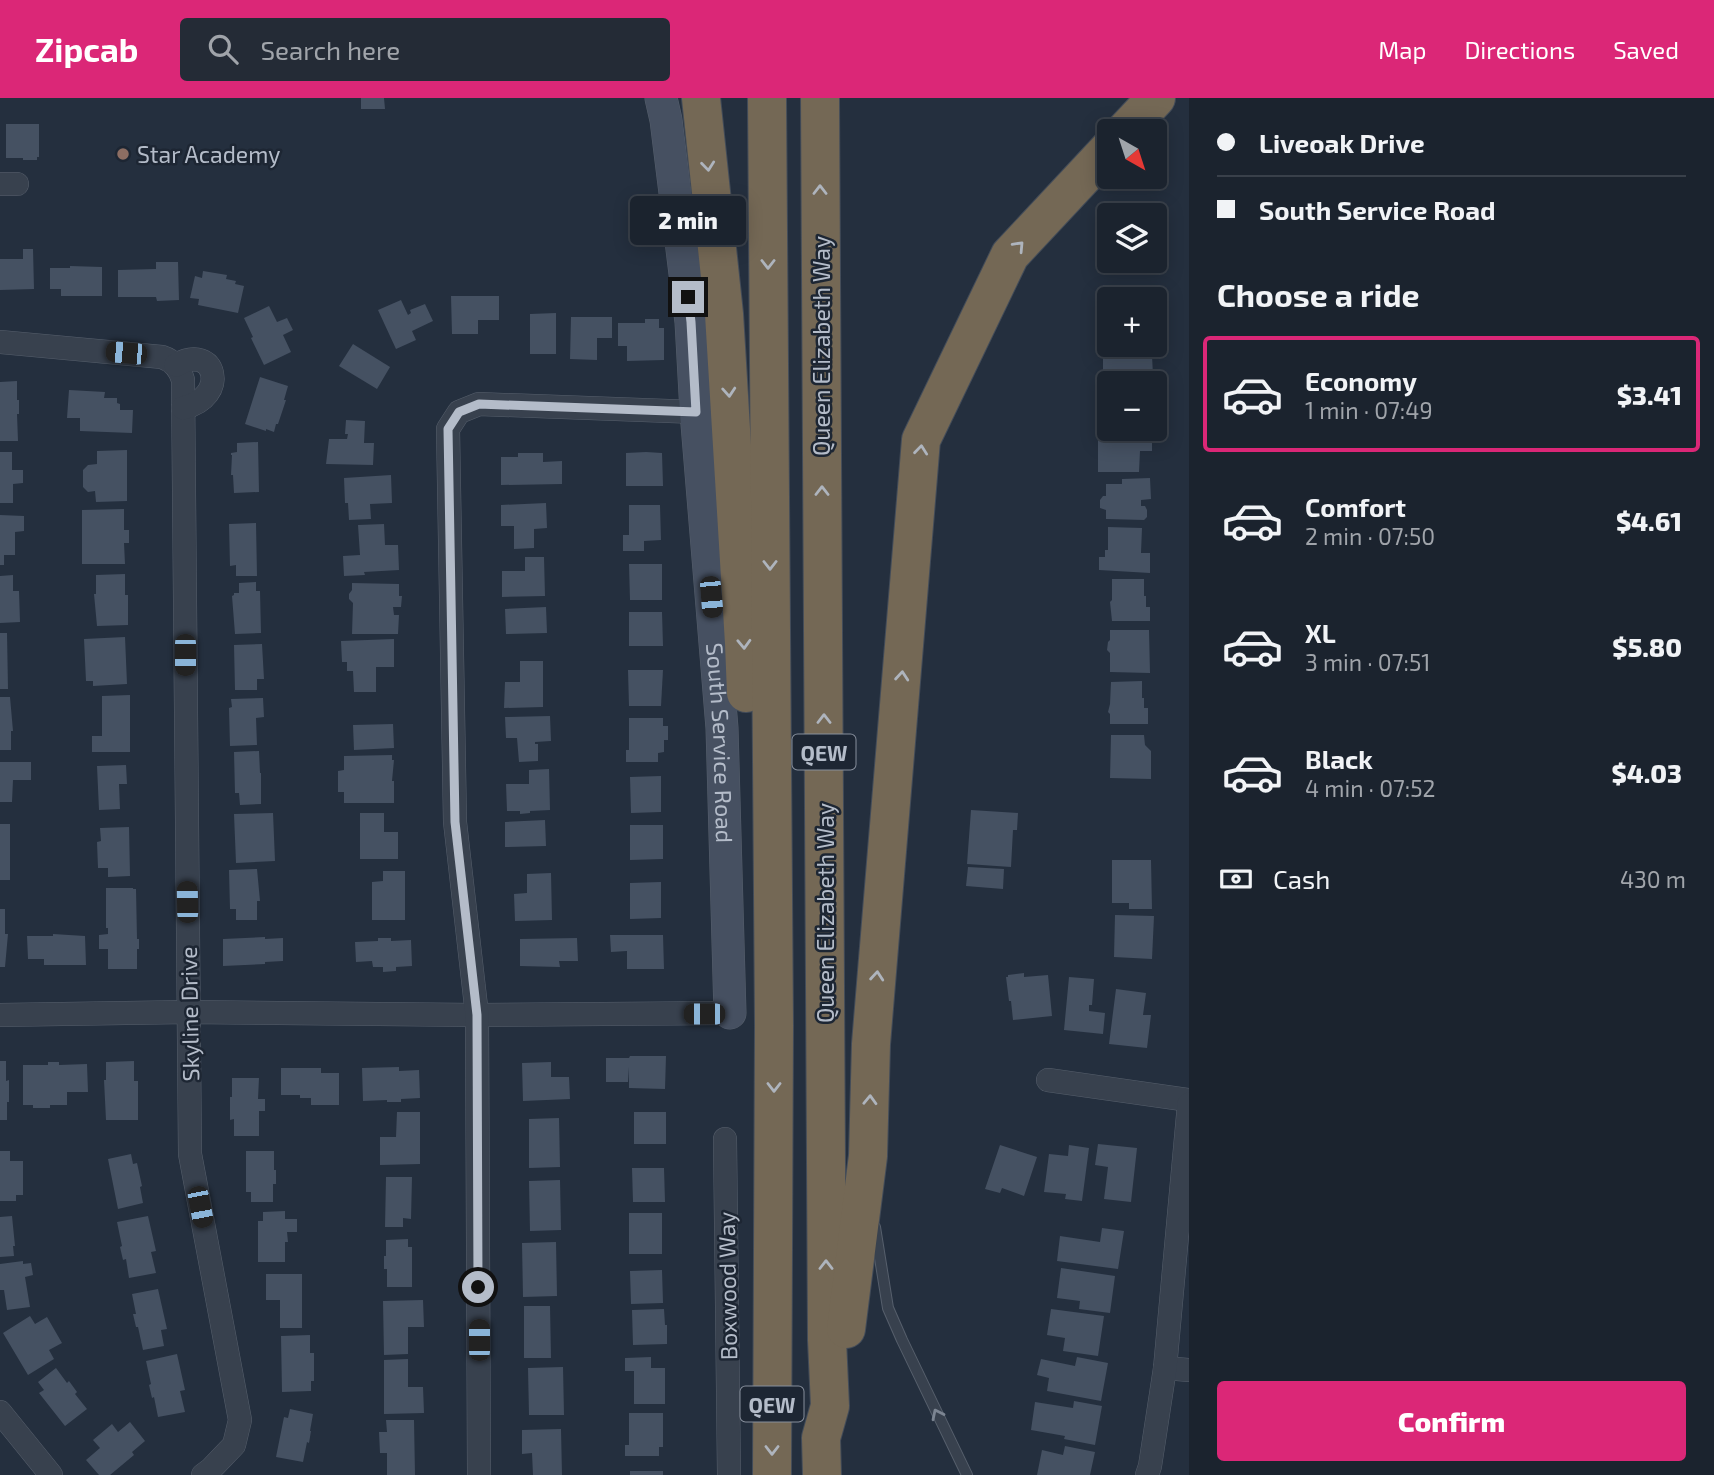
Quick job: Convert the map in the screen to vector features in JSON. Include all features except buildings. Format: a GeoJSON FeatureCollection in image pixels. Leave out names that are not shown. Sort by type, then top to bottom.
{"type":"FeatureCollection","features":[{"type":"Feature","properties":{"kind":"highway"},"geometry":{"type":"LineString","coordinates":[[701,98],[724,314],[744,643],[751,887],[774,1026]]}},
{"type":"Feature","properties":{"kind":"highway","name":"QEW"},"geometry":{"type":"LineString","coordinates":[[767,98],[774,1026],[772,1475]]}},
{"type":"Feature","properties":{"kind":"highway","name":"Queen Elizabeth Way"},"geometry":{"type":"LineString","coordinates":[[820,98],[827,1326],[830,1406],[821,1438],[822,1475]]}},
{"type":"Feature","properties":{"kind":"highway"},"geometry":{"type":"LineString","coordinates":[[1136,119],[1156,98]]}},
{"type":"Feature","properties":{"kind":"highway"},"geometry":{"type":"LineString","coordinates":[[830,1406],[848,1323],[868,1156],[871,1044],[921,440],[1010,255],[1097,162]]}},
{"type":"Feature","properties":{"kind":"main road","name":"South Service Road"},"geometry":{"type":"LineString","coordinates":[[662,98],[691,322],[722,729],[730,1013]]}},
{"type":"Feature","properties":{"kind":"street","name":"Skyline Drive"},"geometry":{"type":"LineString","coordinates":[[0,342],[162,357],[175,364],[183,380],[190,1154],[240,1420],[234,1445],[202,1475]]}},
{"type":"Feature","properties":{"kind":"street"},"geometry":{"type":"LineString","coordinates":[[479,1475],[477,1015],[455,822],[448,429],[459,412],[479,404],[696,412]]}},
{"type":"Feature","properties":{"kind":"street"},"geometry":{"type":"LineString","coordinates":[[0,1015],[188,1012],[477,1015],[730,1013]]}},
{"type":"Feature","properties":{"kind":"street"},"geometry":{"type":"LineString","coordinates":[[1048,1080],[1189,1102],[1166,1368],[1147,1475]]}},
{"type":"Feature","properties":{"kind":"street","name":"Boxwood Way"},"geometry":{"type":"LineString","coordinates":[[725,1139],[729,1475]]}},
{"type":"Feature","properties":{"kind":"street"},"geometry":{"type":"LineString","coordinates":[[1166,1368],[1189,1370]]}},
{"type":"Feature","properties":{"kind":"street"},"geometry":{"type":"LineString","coordinates":[[0,1412],[51,1475]]}},
{"type":"Feature","properties":{"kind":"lane"},"geometry":{"type":"LineString","coordinates":[[868,1156],[878,1249],[888,1308],[967,1475]]}},
{"type":"Feature","properties":{"kind":"place","name":"Star Academy"},"geometry":{"type":"Point","coordinates":[123,154]}},
{"type":"Feature","properties":{"kind":"route"},"geometry":{"type":"LineString","coordinates":[[478,1287],[477,1015],[455,822],[448,429],[459,412],[479,404],[696,412],[688,297]]}}]}
